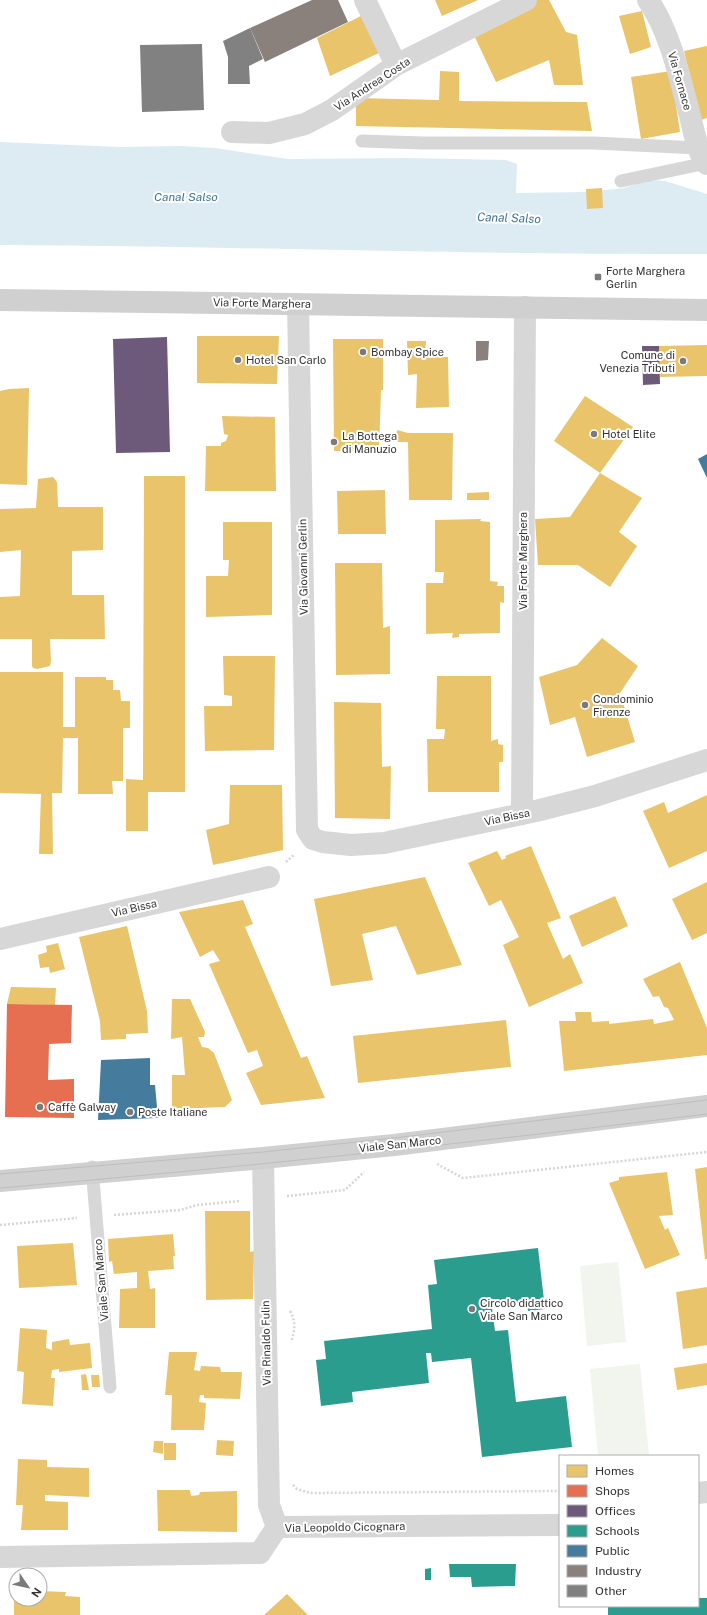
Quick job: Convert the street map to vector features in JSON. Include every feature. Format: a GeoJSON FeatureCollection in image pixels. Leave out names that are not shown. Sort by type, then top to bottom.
{"type":"FeatureCollection","features":[{"type":"Feature","properties":{"kind":"street"},"geometry":{"type":"LineString","coordinates":[[365,0],[392,56]]}},
{"type":"Feature","properties":{"kind":"street","name":"Via Andrea Costa"},"geometry":{"type":"LineString","coordinates":[[232,132],[269,133],[305,124],[332,110],[392,56],[526,0]]}},
{"type":"Feature","properties":{"kind":"street","name":"Via Fornace"},"geometry":{"type":"LineString","coordinates":[[648,0],[653,7],[673,54],[704,158]]}},
{"type":"Feature","properties":{"kind":"street","name":"Via Forte Marghera"},"geometry":{"type":"LineString","coordinates":[[0,300],[707,310]]}},
{"type":"Feature","properties":{"kind":"street","name":"Via Giovanni Gerlin"},"geometry":{"type":"LineString","coordinates":[[298,304],[310,834]]}},
{"type":"Feature","properties":{"kind":"street","name":"Via Forte Marghera"},"geometry":{"type":"LineString","coordinates":[[522,814],[525,307]]}},
{"type":"Feature","properties":{"kind":"street","name":"Via Bissa"},"geometry":{"type":"LineString","coordinates":[[310,834],[323,842],[351,845],[384,843],[522,814],[595,796],[707,760]]}},
{"type":"Feature","properties":{"kind":"street","name":"Via Bissa"},"geometry":{"type":"LineString","coordinates":[[0,939],[268,877]]}},
{"type":"Feature","properties":{"kind":"street","name":"Viale San Marco"},"geometry":{"type":"LineString","coordinates":[[0,1181],[92,1170],[263,1158],[402,1144],[707,1106]]}},
{"type":"Feature","properties":{"kind":"street","name":"Via Rinaldo Fulin"},"geometry":{"type":"LineString","coordinates":[[263,1158],[269,1505],[277,1527]]}},
{"type":"Feature","properties":{"kind":"street","name":"Via Leopoldo Cicognara"},"geometry":{"type":"LineString","coordinates":[[0,1557],[260,1553],[277,1527],[559,1525]]}},
{"type":"Feature","properties":{"kind":"lane"},"geometry":{"type":"LineString","coordinates":[[362,141],[423,143],[594,143],[704,158]]}},
{"type":"Feature","properties":{"kind":"lane"},"geometry":{"type":"LineString","coordinates":[[620,181],[704,158]]}},
{"type":"Feature","properties":{"kind":"lane","name":"Viale San Marco"},"geometry":{"type":"LineString","coordinates":[[92,1170],[110,1387]]}},
{"type":"Feature","properties":{"kind":"path"},"geometry":{"type":"LineString","coordinates":[[268,877],[310,834]]}},
{"type":"Feature","properties":{"kind":"path"},"geometry":{"type":"LineString","coordinates":[[432,1161],[463,1178],[707,1152]]}},
{"type":"Feature","properties":{"kind":"path"},"geometry":{"type":"LineString","coordinates":[[284,1197],[345,1190],[370,1168]]}},
{"type":"Feature","properties":{"kind":"path"},"geometry":{"type":"LineString","coordinates":[[107,1216],[180,1210],[197,1205],[242,1201]]}},
{"type":"Feature","properties":{"kind":"path"},"geometry":{"type":"LineString","coordinates":[[0,1225],[79,1218]]}},
{"type":"Feature","properties":{"kind":"path"},"geometry":{"type":"LineString","coordinates":[[290,1482],[297,1489],[310,1493],[559,1491]]}},
{"type":"Feature","properties":{"kind":"shaded area"},"geometry":{"type":"Polygon","coordinates":[[[618,1262],[626,1342],[587,1346],[580,1266],[618,1262]]]}},
{"type":"Feature","properties":{"kind":"shaded area"},"geometry":{"type":"Polygon","coordinates":[[[640,1364],[649,1455],[598,1455],[590,1369],[640,1364]]]}},
{"type":"Feature","properties":{"kind":"water","name":"Canal Salso"},"geometry":{"type":"Polygon","coordinates":[[[0,142],[120,147],[180,146],[215,148],[288,159],[407,158],[506,160],[517,164],[516,193],[587,192],[624,188],[649,180],[665,181],[707,194],[707,254],[530,253],[0,245],[0,142]]]}},
{"type":"Feature","properties":{"kind":"building: Homes"},"geometry":{"type":"Polygon","coordinates":[[[435,0],[478,0],[442,16],[435,0]]]}},
{"type":"Feature","properties":{"kind":"building: Homes"},"geometry":{"type":"Polygon","coordinates":[[[535,0],[549,0],[566,32],[577,35],[583,85],[554,85],[549,60],[496,82],[472,31],[535,0]]]}},
{"type":"Feature","properties":{"kind":"building: Homes"},"geometry":{"type":"Polygon","coordinates":[[[642,11],[651,47],[630,54],[619,16],[642,11]]]}},
{"type":"Feature","properties":{"kind":"building: Homes"},"geometry":{"type":"Polygon","coordinates":[[[367,13],[381,52],[330,76],[317,38],[367,13]]]}},
{"type":"Feature","properties":{"kind":"building: Homes"},"geometry":{"type":"Polygon","coordinates":[[[707,46],[707,118],[701,120],[684,51],[707,46]]]}},
{"type":"Feature","properties":{"kind":"building: Homes"},"geometry":{"type":"Polygon","coordinates":[[[440,71],[459,72],[459,101],[587,102],[592,131],[356,126],[356,98],[439,100],[440,71]]]}},
{"type":"Feature","properties":{"kind":"building: Homes"},"geometry":{"type":"Polygon","coordinates":[[[671,71],[680,132],[641,139],[631,77],[671,71]]]}},
{"type":"Feature","properties":{"kind":"building: Homes"},"geometry":{"type":"Polygon","coordinates":[[[602,188],[603,208],[587,209],[586,189],[602,188]]]}},
{"type":"Feature","properties":{"kind":"building: Homes","name":"Hotel San Carlo"},"geometry":{"type":"Polygon","coordinates":[[[197,336],[279,336],[277,384],[197,383],[197,336]]]}},
{"type":"Feature","properties":{"kind":"building: Homes"},"geometry":{"type":"Polygon","coordinates":[[[333,339],[383,339],[383,390],[381,390],[379,451],[334,451],[333,339]]]}},
{"type":"Feature","properties":{"kind":"building: Homes"},"geometry":{"type":"Polygon","coordinates":[[[407,341],[426,341],[425,357],[448,357],[449,407],[416,408],[417,374],[408,375],[407,341]]]}},
{"type":"Feature","properties":{"kind":"building: Homes","name":"Comune di Venezia Tributi"},"geometry":{"type":"Polygon","coordinates":[[[707,345],[707,376],[660,377],[659,346],[707,345]]]}},
{"type":"Feature","properties":{"kind":"building: Homes"},"geometry":{"type":"Polygon","coordinates":[[[29,388],[27,485],[0,484],[0,391],[29,388]]]}},
{"type":"Feature","properties":{"kind":"building: Homes","name":"Hotel Elite"},"geometry":{"type":"Polygon","coordinates":[[[585,396],[633,427],[600,473],[554,441],[585,396]]]}},
{"type":"Feature","properties":{"kind":"building: Homes"},"geometry":{"type":"Polygon","coordinates":[[[222,416],[275,417],[276,491],[205,491],[206,446],[221,446],[221,443],[226,441],[228,435],[224,434],[222,416]]]}},
{"type":"Feature","properties":{"kind":"building: Homes"},"geometry":{"type":"Polygon","coordinates":[[[397,430],[408,433],[453,433],[452,500],[409,500],[408,442],[396,442],[397,430]]]}},
{"type":"Feature","properties":{"kind":"building: Homes","name":"Hotel Elite"},"geometry":{"type":"Polygon","coordinates":[[[600,473],[642,498],[619,532],[637,546],[610,587],[578,565],[538,565],[535,519],[570,517],[600,473]]]}},
{"type":"Feature","properties":{"kind":"building: Homes"},"geometry":{"type":"Polygon","coordinates":[[[144,476],[185,476],[185,792],[148,792],[148,831],[126,831],[126,779],[143,780],[144,476]]]}},
{"type":"Feature","properties":{"kind":"building: Homes"},"geometry":{"type":"Polygon","coordinates":[[[53,477],[57,482],[58,507],[103,507],[103,550],[72,551],[72,595],[104,595],[105,639],[50,639],[50,666],[37,669],[33,668],[32,666],[32,639],[0,639],[0,597],[20,596],[21,550],[0,552],[0,509],[36,508],[38,479],[53,477]]]}},
{"type":"Feature","properties":{"kind":"building: Homes"},"geometry":{"type":"Polygon","coordinates":[[[385,490],[386,534],[338,534],[337,491],[385,490]]]}},
{"type":"Feature","properties":{"kind":"building: Homes"},"geometry":{"type":"Polygon","coordinates":[[[489,492],[489,500],[467,500],[467,493],[489,492]]]}},
{"type":"Feature","properties":{"kind":"building: Homes"},"geometry":{"type":"Polygon","coordinates":[[[481,519],[480,521],[490,522],[490,581],[498,582],[497,586],[504,586],[504,603],[500,602],[500,633],[459,634],[459,637],[452,638],[453,633],[426,634],[426,583],[443,583],[444,572],[435,572],[435,520],[481,519]]]}},
{"type":"Feature","properties":{"kind":"building: Homes"},"geometry":{"type":"Polygon","coordinates":[[[223,522],[272,522],[272,615],[206,617],[206,576],[228,576],[229,560],[223,560],[223,522]]]}},
{"type":"Feature","properties":{"kind":"building: Homes"},"geometry":{"type":"Polygon","coordinates":[[[335,563],[382,563],[383,628],[390,626],[390,674],[336,675],[335,563]]]}},
{"type":"Feature","properties":{"kind":"building: Homes","name":"Condominio Firenze"},"geometry":{"type":"Polygon","coordinates":[[[602,638],[638,666],[620,693],[635,742],[587,757],[575,717],[550,725],[539,677],[577,665],[602,638]]]}},
{"type":"Feature","properties":{"kind":"building: Homes"},"geometry":{"type":"Polygon","coordinates":[[[223,656],[275,656],[274,750],[205,751],[204,706],[232,706],[232,696],[224,695],[223,656]]]}},
{"type":"Feature","properties":{"kind":"building: Homes"},"geometry":{"type":"Polygon","coordinates":[[[0,672],[63,672],[63,727],[75,727],[75,677],[106,677],[106,680],[113,680],[113,690],[120,690],[121,701],[130,701],[130,728],[123,728],[123,781],[112,781],[113,794],[78,794],[78,738],[63,738],[62,793],[52,793],[53,854],[39,854],[41,794],[0,793],[0,672]]]}},
{"type":"Feature","properties":{"kind":"building: Homes"},"geometry":{"type":"Polygon","coordinates":[[[437,676],[491,676],[491,741],[498,739],[498,744],[503,745],[503,762],[499,762],[499,792],[428,792],[427,739],[444,739],[445,729],[436,729],[437,676]]]}},
{"type":"Feature","properties":{"kind":"building: Homes"},"geometry":{"type":"Polygon","coordinates":[[[334,702],[381,703],[382,767],[391,766],[390,819],[335,818],[334,702]]]}},
{"type":"Feature","properties":{"kind":"building: Homes"},"geometry":{"type":"Polygon","coordinates":[[[230,785],[282,785],[283,850],[213,865],[206,830],[229,824],[230,785]]]}},
{"type":"Feature","properties":{"kind":"building: Homes"},"geometry":{"type":"Polygon","coordinates":[[[707,795],[707,851],[669,868],[643,811],[664,802],[668,813],[707,795]]]}},
{"type":"Feature","properties":{"kind":"building: Homes"},"geometry":{"type":"Polygon","coordinates":[[[531,846],[561,918],[547,923],[563,959],[570,954],[583,983],[529,1007],[503,945],[519,937],[501,900],[489,906],[468,863],[497,851],[502,860],[506,858],[505,856],[531,846]]]}},
{"type":"Feature","properties":{"kind":"building: Homes"},"geometry":{"type":"Polygon","coordinates":[[[425,877],[462,965],[417,975],[396,926],[362,934],[373,980],[331,986],[314,899],[425,877]]]}},
{"type":"Feature","properties":{"kind":"building: Homes"},"geometry":{"type":"Polygon","coordinates":[[[707,882],[707,933],[692,940],[672,899],[707,882]]]}},
{"type":"Feature","properties":{"kind":"building: Homes"},"geometry":{"type":"Polygon","coordinates":[[[615,896],[628,926],[582,947],[569,916],[615,896]]]}},
{"type":"Feature","properties":{"kind":"building: Homes"},"geometry":{"type":"Polygon","coordinates":[[[243,900],[253,924],[245,927],[301,1058],[307,1056],[325,1098],[261,1105],[246,1073],[263,1066],[257,1050],[248,1053],[209,964],[220,961],[213,950],[200,957],[179,912],[243,900]]]}},
{"type":"Feature","properties":{"kind":"building: Homes"},"geometry":{"type":"Polygon","coordinates":[[[127,926],[147,1011],[148,1033],[126,1034],[126,1039],[101,1040],[100,1021],[79,937],[127,926]]]}},
{"type":"Feature","properties":{"kind":"building: Homes"},"geometry":{"type":"Polygon","coordinates":[[[58,943],[65,969],[50,973],[49,967],[40,968],[38,955],[47,952],[46,946],[58,943]]]}},
{"type":"Feature","properties":{"kind":"building: Homes"},"geometry":{"type":"Polygon","coordinates":[[[680,962],[707,1028],[707,1055],[564,1071],[559,1021],[576,1021],[575,1012],[591,1012],[592,1022],[609,1021],[609,1024],[653,1019],[654,1024],[674,1020],[668,1008],[664,1007],[659,996],[653,997],[643,979],[680,962]]]}},
{"type":"Feature","properties":{"kind":"building: Homes"},"geometry":{"type":"Polygon","coordinates":[[[11,987],[56,988],[55,1005],[7,1004],[11,987]]]}},
{"type":"Feature","properties":{"kind":"building: Homes"},"geometry":{"type":"Polygon","coordinates":[[[172,999],[190,999],[205,1032],[204,1037],[198,1037],[202,1047],[208,1048],[214,1053],[232,1100],[225,1107],[172,1109],[172,1075],[185,1075],[182,1037],[171,1039],[172,999]]]}},
{"type":"Feature","properties":{"kind":"building: Homes"},"geometry":{"type":"Polygon","coordinates":[[[506,1020],[511,1067],[358,1083],[353,1036],[506,1020]]]}},
{"type":"Feature","properties":{"kind":"building: Homes"},"geometry":{"type":"Polygon","coordinates":[[[707,1167],[707,1259],[705,1259],[695,1169],[707,1167]]]}},
{"type":"Feature","properties":{"kind":"building: Homes"},"geometry":{"type":"Polygon","coordinates":[[[667,1172],[673,1215],[659,1216],[665,1230],[668,1228],[680,1255],[645,1269],[609,1183],[619,1180],[619,1177],[667,1172]]]}},
{"type":"Feature","properties":{"kind":"building: Homes"},"geometry":{"type":"Polygon","coordinates":[[[205,1211],[250,1211],[250,1252],[254,1251],[253,1299],[206,1300],[205,1211]]]}},
{"type":"Feature","properties":{"kind":"building: Homes"},"geometry":{"type":"Polygon","coordinates":[[[173,1234],[175,1256],[173,1256],[174,1269],[148,1271],[150,1289],[155,1288],[155,1328],[119,1328],[120,1289],[137,1288],[137,1272],[114,1274],[112,1261],[109,1262],[108,1239],[173,1234]]]}},
{"type":"Feature","properties":{"kind":"building: Homes"},"geometry":{"type":"Polygon","coordinates":[[[73,1243],[77,1285],[19,1288],[17,1246],[73,1243]]]}},
{"type":"Feature","properties":{"kind":"building: Homes"},"geometry":{"type":"Polygon","coordinates":[[[707,1287],[707,1345],[683,1349],[676,1292],[707,1287]]]}},
{"type":"Feature","properties":{"kind":"building: Homes"},"geometry":{"type":"Polygon","coordinates":[[[20,1328],[47,1330],[46,1348],[52,1350],[52,1342],[69,1339],[70,1345],[90,1343],[92,1368],[59,1372],[59,1369],[52,1370],[51,1378],[55,1378],[53,1406],[22,1404],[24,1372],[17,1371],[20,1328]]]}},
{"type":"Feature","properties":{"kind":"building: Homes"},"geometry":{"type":"Polygon","coordinates":[[[169,1352],[197,1352],[194,1370],[200,1371],[201,1366],[220,1367],[221,1372],[242,1372],[240,1399],[204,1398],[204,1395],[200,1395],[199,1402],[206,1403],[204,1430],[171,1430],[172,1395],[165,1395],[169,1352]]]}},
{"type":"Feature","properties":{"kind":"building: Homes"},"geometry":{"type":"Polygon","coordinates":[[[707,1363],[707,1385],[677,1390],[674,1368],[707,1363]]]}},
{"type":"Feature","properties":{"kind":"building: Homes"},"geometry":{"type":"Polygon","coordinates":[[[86,1374],[89,1390],[82,1390],[81,1375],[86,1374]]]}},
{"type":"Feature","properties":{"kind":"building: Homes"},"geometry":{"type":"Polygon","coordinates":[[[91,1375],[99,1375],[100,1387],[92,1387],[91,1375]]]}},
{"type":"Feature","properties":{"kind":"building: Homes"},"geometry":{"type":"Polygon","coordinates":[[[217,1440],[234,1441],[233,1456],[216,1455],[217,1440]]]}},
{"type":"Feature","properties":{"kind":"building: Homes"},"geometry":{"type":"Polygon","coordinates":[[[154,1441],[163,1441],[163,1454],[153,1452],[154,1441]]]}},
{"type":"Feature","properties":{"kind":"building: Homes"},"geometry":{"type":"Polygon","coordinates":[[[164,1443],[176,1443],[176,1460],[164,1460],[164,1443]]]}},
{"type":"Feature","properties":{"kind":"building: Homes"},"geometry":{"type":"Polygon","coordinates":[[[18,1459],[47,1460],[47,1467],[89,1468],[89,1497],[45,1495],[45,1501],[68,1502],[68,1530],[21,1530],[23,1505],[16,1505],[18,1459]]]}},
{"type":"Feature","properties":{"kind":"building: Homes"},"geometry":{"type":"Polygon","coordinates":[[[157,1490],[190,1490],[191,1496],[199,1495],[200,1492],[237,1491],[237,1532],[158,1531],[157,1490]]]}},
{"type":"Feature","properties":{"kind":"building: Homes"},"geometry":{"type":"Polygon","coordinates":[[[48,1591],[66,1592],[65,1596],[80,1597],[80,1615],[14,1615],[14,1607],[48,1607],[48,1591]]]}},
{"type":"Feature","properties":{"kind":"building: Homes"},"geometry":{"type":"Polygon","coordinates":[[[287,1594],[308,1615],[264,1615],[287,1594]]]}},
{"type":"Feature","properties":{"kind":"building: Shops"},"geometry":{"type":"Polygon","coordinates":[[[7,1004],[72,1005],[71,1043],[49,1044],[48,1080],[74,1079],[74,1118],[5,1117],[7,1004]]]}},
{"type":"Feature","properties":{"kind":"building: Offices"},"geometry":{"type":"Polygon","coordinates":[[[167,337],[170,452],[116,453],[113,339],[167,337]]]}},
{"type":"Feature","properties":{"kind":"building: Offices"},"geometry":{"type":"Polygon","coordinates":[[[642,346],[659,346],[660,384],[643,385],[642,346]]]}},
{"type":"Feature","properties":{"kind":"building: Schools"},"geometry":{"type":"Polygon","coordinates":[[[538,1248],[545,1309],[528,1311],[527,1304],[492,1308],[495,1331],[508,1330],[516,1402],[566,1396],[572,1447],[482,1457],[471,1358],[432,1362],[431,1353],[426,1353],[429,1383],[352,1392],[353,1402],[321,1406],[316,1360],[326,1359],[324,1341],[432,1329],[428,1285],[437,1284],[434,1260],[538,1248]]]}},
{"type":"Feature","properties":{"kind":"building: Schools"},"geometry":{"type":"Polygon","coordinates":[[[449,1564],[516,1564],[515,1586],[472,1587],[471,1577],[450,1577],[449,1564]]]}},
{"type":"Feature","properties":{"kind":"building: Schools"},"geometry":{"type":"Polygon","coordinates":[[[431,1568],[431,1580],[425,1580],[425,1569],[431,1568]]]}},
{"type":"Feature","properties":{"kind":"building: Schools"},"geometry":{"type":"Polygon","coordinates":[[[699,1598],[707,1598],[707,1615],[608,1615],[608,1607],[699,1607],[699,1598]]]}},
{"type":"Feature","properties":{"kind":"building: Public"},"geometry":{"type":"Polygon","coordinates":[[[707,454],[707,478],[698,459],[707,454]]]}},
{"type":"Feature","properties":{"kind":"building: Public"},"geometry":{"type":"Polygon","coordinates":[[[150,1058],[150,1085],[155,1085],[158,1118],[98,1120],[101,1060],[150,1058]]]}},
{"type":"Feature","properties":{"kind":"building: Industry"},"geometry":{"type":"Polygon","coordinates":[[[312,0],[338,0],[348,22],[265,62],[250,28],[312,0]]]}},
{"type":"Feature","properties":{"kind":"building: Industry"},"geometry":{"type":"Polygon","coordinates":[[[476,341],[489,341],[488,360],[476,361],[476,341]]]}},
{"type":"Feature","properties":{"kind":"building: Other"},"geometry":{"type":"Polygon","coordinates":[[[250,28],[263,59],[249,66],[250,84],[228,84],[228,57],[223,41],[250,28]]]}},
{"type":"Feature","properties":{"kind":"building: Other"},"geometry":{"type":"Polygon","coordinates":[[[202,44],[204,110],[142,112],[140,45],[202,44]]]}},
{"type":"Feature","properties":{"kind":"tram line"},"geometry":{"type":"LineString","coordinates":[[0,1174],[263,1152],[394,1138],[707,1100]]}},
{"type":"Feature","properties":{"kind":"tram line"},"geometry":{"type":"LineString","coordinates":[[0,1188],[354,1154],[707,1114]]}},
{"type":"Feature","properties":{"kind":"place","name":"Forte Marghera Gerlin"},"geometry":{"type":"Point","coordinates":[598,277]}},
{"type":"Feature","properties":{"kind":"place","name":"Bombay Spice"},"geometry":{"type":"Point","coordinates":[363,352]}},
{"type":"Feature","properties":{"kind":"place","name":"Hotel San Carlo"},"geometry":{"type":"Point","coordinates":[238,360]}},
{"type":"Feature","properties":{"kind":"place","name":"Comune di Venezia Tributi"},"geometry":{"type":"Point","coordinates":[683,361]}},
{"type":"Feature","properties":{"kind":"place","name":"Hotel Elite"},"geometry":{"type":"Point","coordinates":[594,434]}},
{"type":"Feature","properties":{"kind":"place","name":"La Bottega di Manuzio"},"geometry":{"type":"Point","coordinates":[334,442]}},
{"type":"Feature","properties":{"kind":"place","name":"Condominio Firenze"},"geometry":{"type":"Point","coordinates":[585,705]}},
{"type":"Feature","properties":{"kind":"place","name":"Caffè Galway"},"geometry":{"type":"Point","coordinates":[40,1107]}},
{"type":"Feature","properties":{"kind":"place","name":"Poste Italiane"},"geometry":{"type":"Point","coordinates":[130,1112]}},
{"type":"Feature","properties":{"kind":"place","name":"Circolo didattico Viale San Marco"},"geometry":{"type":"Point","coordinates":[472,1309]}}]}
